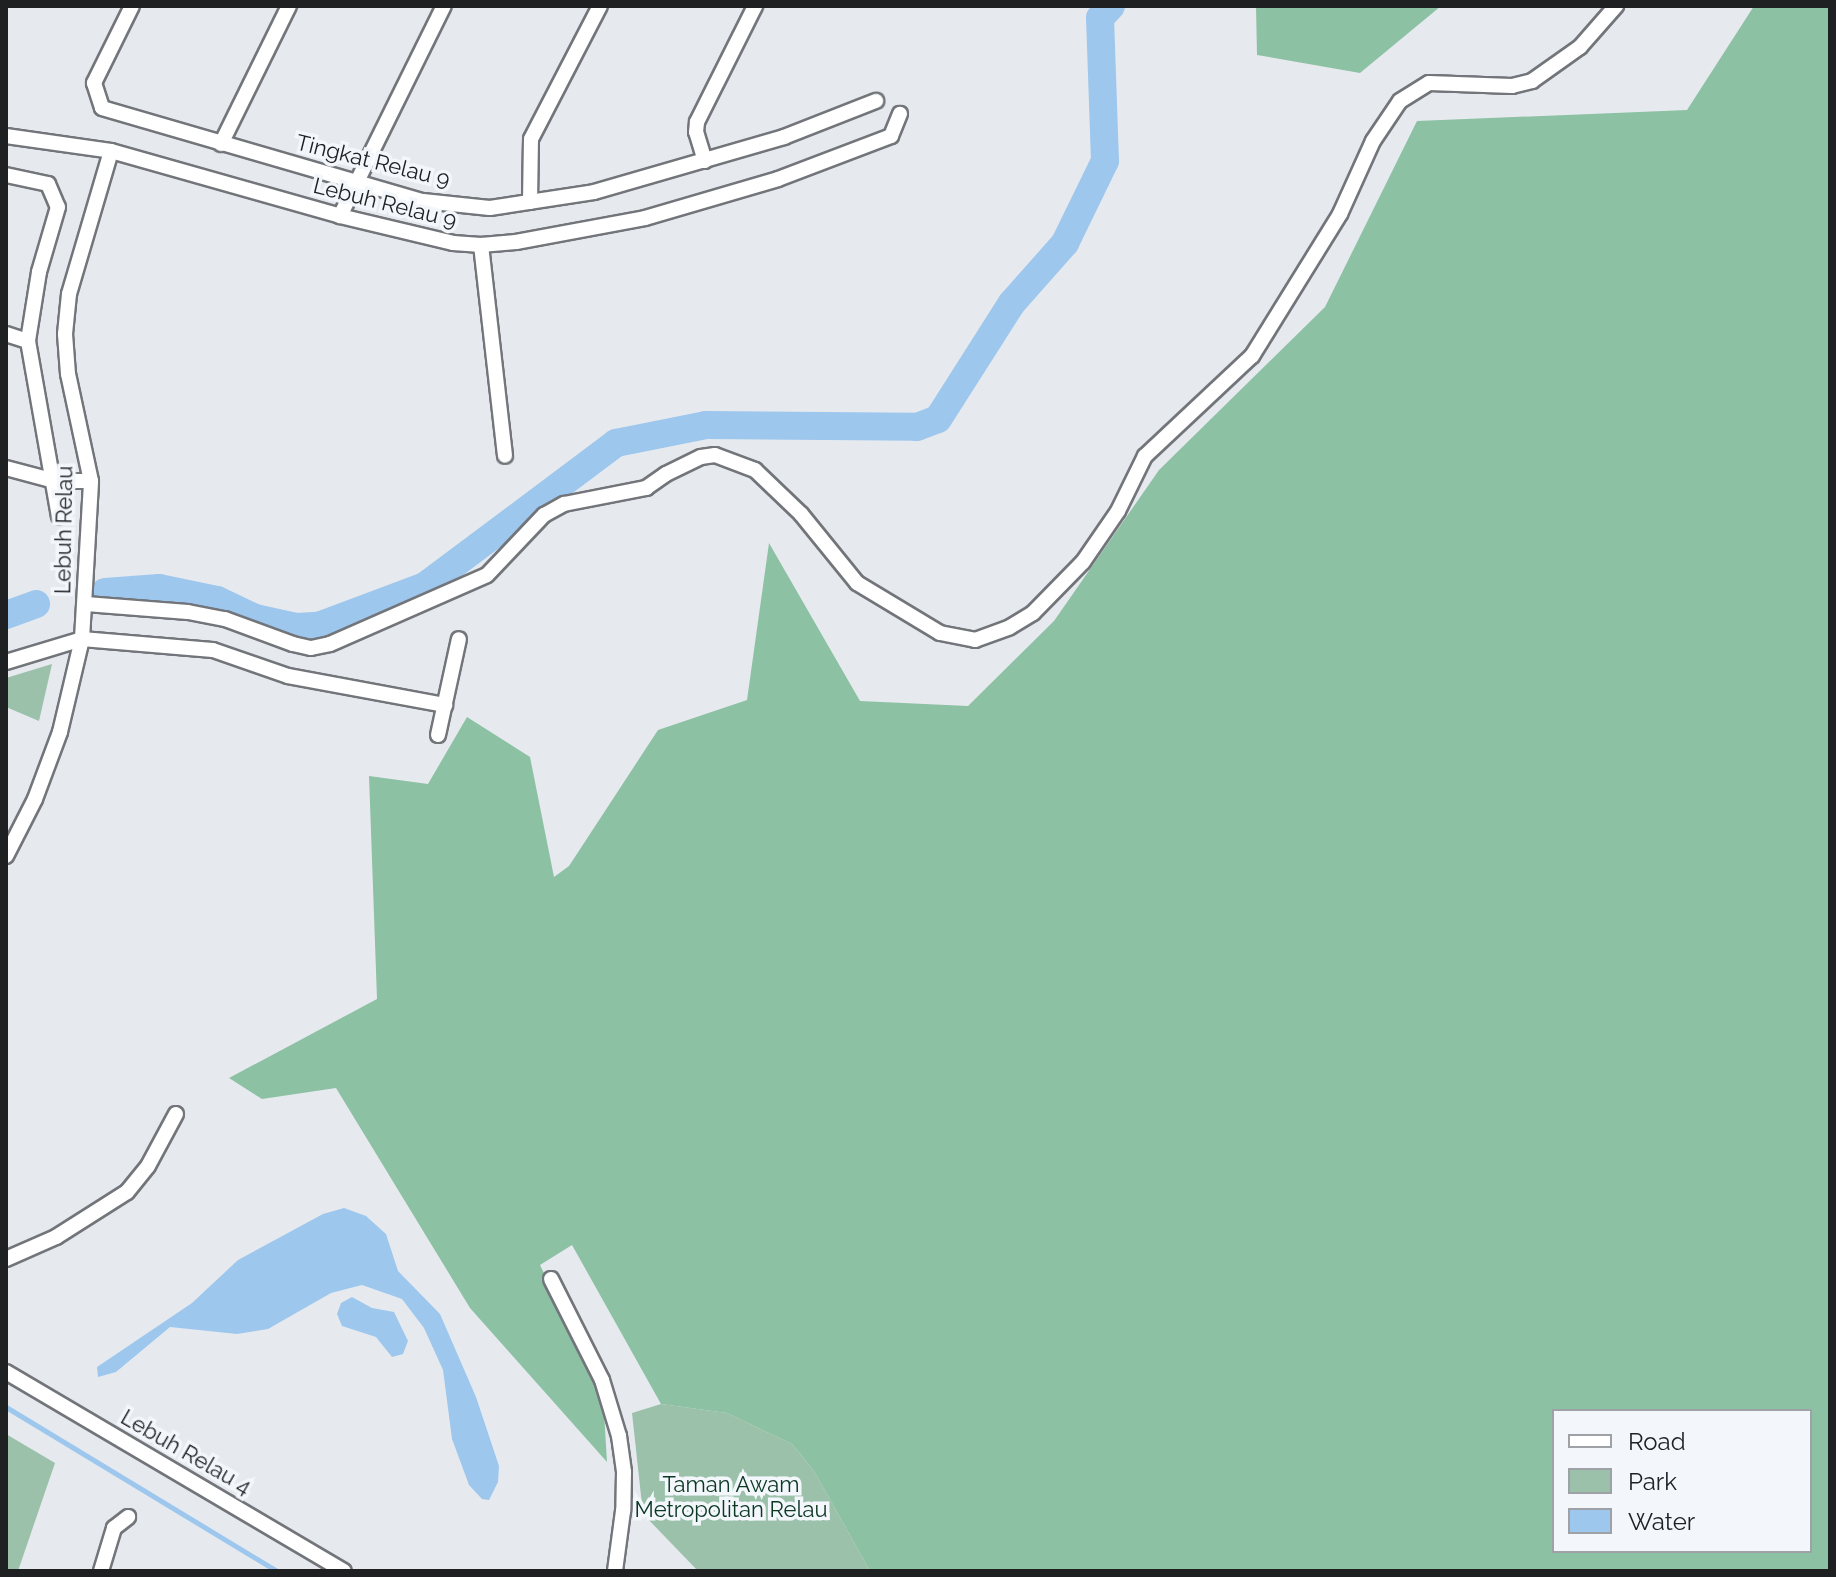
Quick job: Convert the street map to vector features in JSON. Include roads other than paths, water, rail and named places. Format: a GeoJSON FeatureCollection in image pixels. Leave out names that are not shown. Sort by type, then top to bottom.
{"type":"FeatureCollection","features":[{"type":"Feature","properties":{"kind":"street","name":"Tingkat Relau 9"},"geometry":{"type":"LineString","coordinates":[[132,6],[94,83],[96,101],[112,114],[423,201],[490,208],[594,192],[784,137],[876,101]]}},
{"type":"Feature","properties":{"kind":"street"},"geometry":{"type":"LineString","coordinates":[[221,144],[289,6]]}},
{"type":"Feature","properties":{"kind":"street"},"geometry":{"type":"LineString","coordinates":[[340,216],[444,6]]}},
{"type":"Feature","properties":{"kind":"street"},"geometry":{"type":"LineString","coordinates":[[530,202],[531,139],[600,6]]}},
{"type":"Feature","properties":{"kind":"street"},"geometry":{"type":"LineString","coordinates":[[705,161],[696,132],[697,122],[755,6]]}},
{"type":"Feature","properties":{"kind":"street"},"geometry":{"type":"LineString","coordinates":[[86,604],[188,612],[225,619],[293,644],[311,648],[330,644],[487,575],[544,515],[564,504],[646,488],[678,468],[715,455],[755,470],[801,514],[857,583],[940,633],[975,640],[1010,627],[1033,613],[1083,562],[1118,511],[1145,456],[1252,356],[1340,214],[1373,141],[1400,101],[1429,83],[1512,86],[1532,81],[1580,47],[1616,6]]}},
{"type":"Feature","properties":{"kind":"street","name":"Lebuh Relau 9"},"geometry":{"type":"LineString","coordinates":[[6,136],[111,151],[340,216],[438,240],[481,245],[516,242],[645,218],[778,179],[891,136],[900,114]]}},
{"type":"Feature","properties":{"kind":"street","name":"Lebuh Relau"},"geometry":{"type":"LineString","coordinates":[[6,856],[35,799],[60,732],[82,639],[91,481],[68,374],[65,334],[69,294],[111,151]]}},
{"type":"Feature","properties":{"kind":"street"},"geometry":{"type":"LineString","coordinates":[[6,175],[40,180],[54,192],[58,207],[39,272],[28,341],[59,516]]}},
{"type":"Feature","properties":{"kind":"street"},"geometry":{"type":"LineString","coordinates":[[481,245],[505,456]]}},
{"type":"Feature","properties":{"kind":"street"},"geometry":{"type":"LineString","coordinates":[[6,334],[28,341]]}},
{"type":"Feature","properties":{"kind":"street"},"geometry":{"type":"LineString","coordinates":[[6,468],[55,481],[91,481]]}},
{"type":"Feature","properties":{"kind":"street"},"geometry":{"type":"LineString","coordinates":[[6,662],[82,639],[213,650],[288,676],[445,705]]}},
{"type":"Feature","properties":{"kind":"street"},"geometry":{"type":"LineString","coordinates":[[438,735],[459,639]]}},
{"type":"Feature","properties":{"kind":"street"},"geometry":{"type":"LineString","coordinates":[[6,1259],[56,1237],[127,1192],[148,1166],[176,1114]]}},
{"type":"Feature","properties":{"kind":"street"},"geometry":{"type":"LineString","coordinates":[[551,1279],[602,1380],[619,1436],[624,1472],[623,1511],[615,1571]]}},
{"type":"Feature","properties":{"kind":"street","name":"Lebuh Relau 4"},"geometry":{"type":"LineString","coordinates":[[6,1372],[344,1571]]}},
{"type":"Feature","properties":{"kind":"street"},"geometry":{"type":"LineString","coordinates":[[101,1571],[114,1528],[128,1517]]}},
{"type":"Feature","properties":{"kind":"water"},"geometry":{"type":"Polygon","coordinates":[[[344,1208],[366,1216],[386,1234],[398,1271],[440,1314],[476,1397],[499,1466],[498,1482],[489,1500],[482,1499],[469,1485],[452,1439],[443,1370],[424,1328],[402,1299],[362,1285],[331,1293],[268,1329],[237,1334],[170,1327],[116,1372],[98,1377],[97,1367],[192,1303],[238,1260],[323,1214],[344,1208]]]}},
{"type":"Feature","properties":{"kind":"water"},"geometry":{"type":"Polygon","coordinates":[[[352,1297],[372,1308],[394,1312],[408,1341],[403,1354],[392,1357],[376,1337],[342,1326],[337,1314],[341,1303],[352,1297]]]}},
{"type":"Feature","properties":{"kind":"waterway"},"geometry":{"type":"LineString","coordinates":[[105,592],[159,588],[217,600],[255,618],[296,627],[318,626],[425,586],[616,443],[706,425],[917,427],[938,419],[1012,303],[1065,243],[1105,161],[1100,18],[1111,6]]}},
{"type":"Feature","properties":{"kind":"waterway"},"geometry":{"type":"LineString","coordinates":[[6,615],[36,604]]}},
{"type":"Feature","properties":{"kind":"waterway"},"geometry":{"type":"LineString","coordinates":[[6,1407],[277,1571]]}},
{"type":"Feature","properties":{"kind":"park label","name":"Taman Awam Metropolitan Relau"},"geometry":{"type":"Point","coordinates":[731,1496]}}]}
